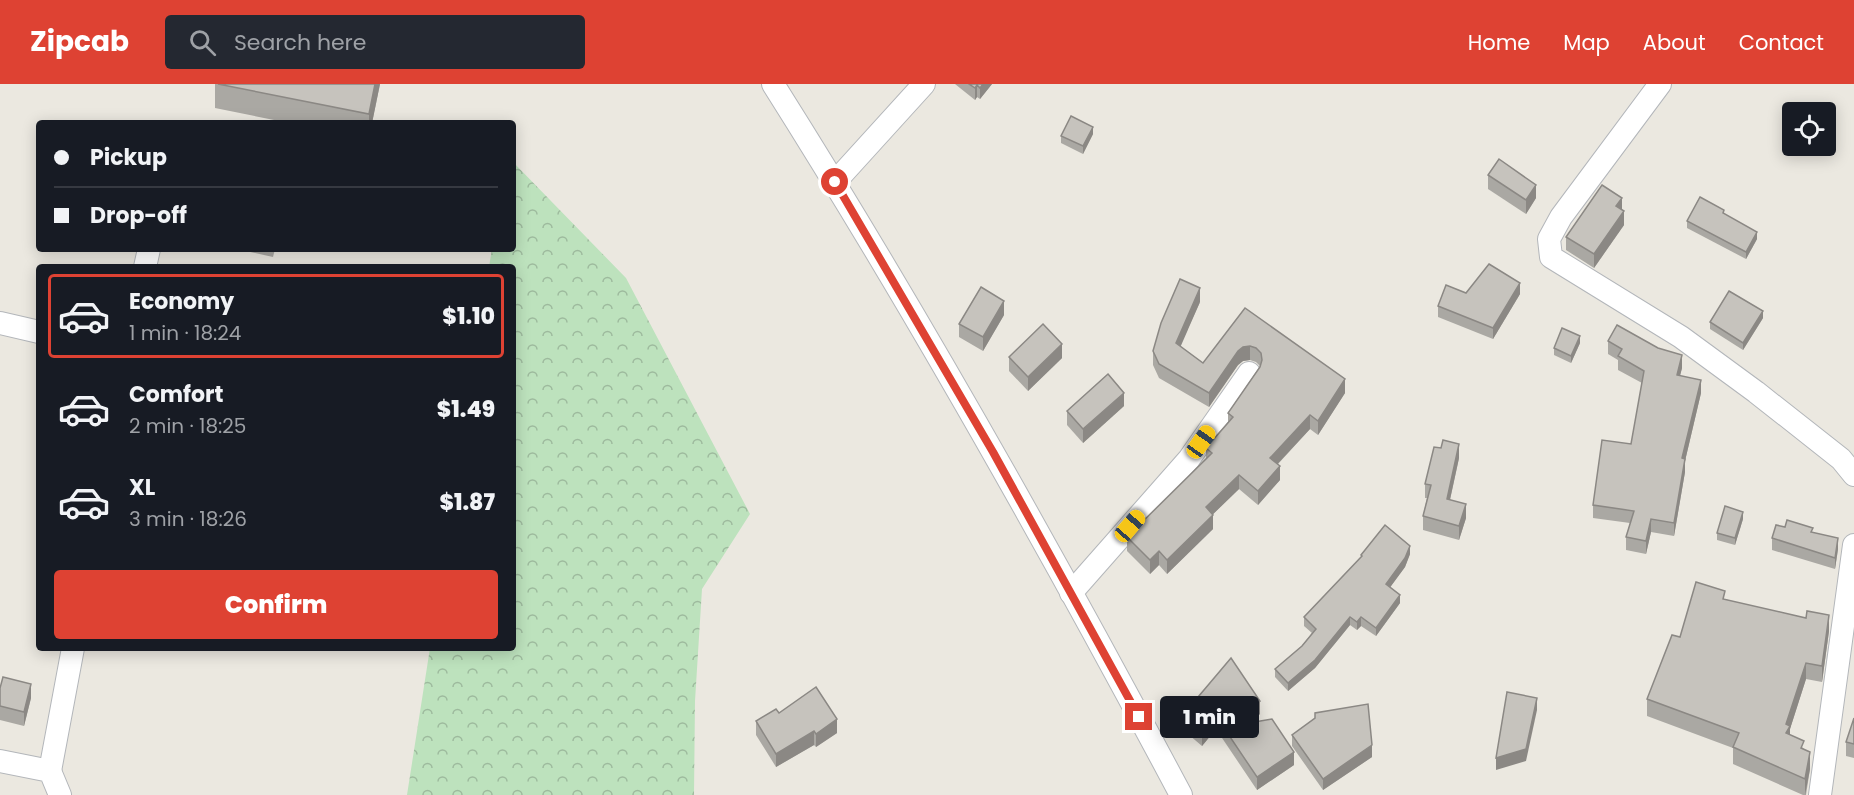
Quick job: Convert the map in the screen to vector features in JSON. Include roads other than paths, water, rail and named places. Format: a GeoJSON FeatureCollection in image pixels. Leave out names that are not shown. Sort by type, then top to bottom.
{"type":"FeatureCollection","features":[{"type":"Feature","properties":{"kind":"street"},"geometry":{"type":"LineString","coordinates":[[773,84],[835,182],[993,452],[1181,795]]}},
{"type":"Feature","properties":{"kind":"street"},"geometry":{"type":"LineString","coordinates":[[835,182],[924,84]]}},
{"type":"Feature","properties":{"kind":"street"},"geometry":{"type":"LineString","coordinates":[[1660,84],[1562,217],[1549,239],[1551,257],[1681,337],[1841,459],[1854,476]]}},
{"type":"Feature","properties":{"kind":"street"},"geometry":{"type":"LineString","coordinates":[[0,322],[36,331]]}},
{"type":"Feature","properties":{"kind":"street"},"geometry":{"type":"LineString","coordinates":[[1071,593],[1189,459],[1249,373]]}},
{"type":"Feature","properties":{"kind":"street"},"geometry":{"type":"LineString","coordinates":[[1820,795],[1854,545]]}},
{"type":"Feature","properties":{"kind":"street"},"geometry":{"type":"LineString","coordinates":[[60,795],[50,771],[72,651]]}},
{"type":"Feature","properties":{"kind":"street"},"geometry":{"type":"LineString","coordinates":[[0,761],[50,771]]}}]}
